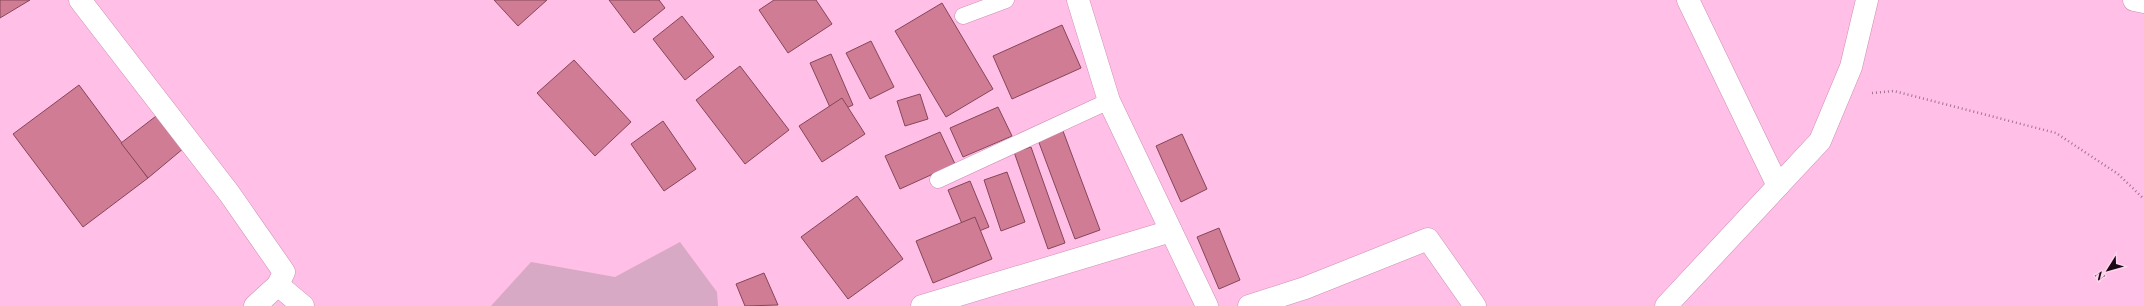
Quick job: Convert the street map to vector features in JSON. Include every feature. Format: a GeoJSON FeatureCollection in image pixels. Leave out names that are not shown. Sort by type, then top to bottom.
{"type":"FeatureCollection","features":[{"type":"Feature","properties":{"kind":"street"},"geometry":{"type":"LineString","coordinates":[[80,0],[228,193],[284,272],[278,285],[255,306]]}},
{"type":"Feature","properties":{"kind":"street"},"geometry":{"type":"LineString","coordinates":[[1078,0],[1109,101],[1207,306]]}},
{"type":"Feature","properties":{"kind":"street"},"geometry":{"type":"LineString","coordinates":[[1688,0],[1778,186]]}},
{"type":"Feature","properties":{"kind":"street"},"geometry":{"type":"LineString","coordinates":[[1666,306],[1820,141],[1851,67],[1867,0]]}},
{"type":"Feature","properties":{"kind":"street"},"geometry":{"type":"LineString","coordinates":[[2134,0],[2144,2]]}},
{"type":"Feature","properties":{"kind":"street"},"geometry":{"type":"LineString","coordinates":[[922,306],[1171,231]]}},
{"type":"Feature","properties":{"kind":"street"},"geometry":{"type":"LineString","coordinates":[[1249,306],[1305,288],[1428,239],[1475,306]]}},
{"type":"Feature","properties":{"kind":"street"},"geometry":{"type":"LineString","coordinates":[[278,285],[303,306]]}},
{"type":"Feature","properties":{"kind":"lane"},"geometry":{"type":"LineString","coordinates":[[963,16],[1006,0]]}},
{"type":"Feature","properties":{"kind":"lane"},"geometry":{"type":"LineString","coordinates":[[938,180],[1109,101]]}},
{"type":"Feature","properties":{"kind":"path"},"geometry":{"type":"LineString","coordinates":[[1840,96],[1894,92],[2056,134],[2118,174],[2144,200]]}},
{"type":"Feature","properties":{"kind":"shaded area"},"geometry":{"type":"Polygon","coordinates":[[[680,242],[717,292],[718,306],[491,306],[531,262],[615,277],[680,242]]]}},
{"type":"Feature","properties":{"kind":"building"},"geometry":{"type":"Polygon","coordinates":[[[0,0],[30,0],[0,18],[0,0]]]}},
{"type":"Feature","properties":{"kind":"building"},"geometry":{"type":"Polygon","coordinates":[[[494,0],[547,0],[518,26],[494,0]]]}},
{"type":"Feature","properties":{"kind":"building"},"geometry":{"type":"Polygon","coordinates":[[[609,0],[659,0],[665,8],[634,33],[609,0]]]}},
{"type":"Feature","properties":{"kind":"building"},"geometry":{"type":"Polygon","coordinates":[[[774,0],[816,0],[832,24],[788,53],[759,10],[774,0]]]}},
{"type":"Feature","properties":{"kind":"building"},"geometry":{"type":"Polygon","coordinates":[[[942,3],[993,89],[946,117],[895,31],[942,3]]]}},
{"type":"Feature","properties":{"kind":"building"},"geometry":{"type":"Polygon","coordinates":[[[682,16],[714,57],[685,80],[653,39],[682,16]]]}},
{"type":"Feature","properties":{"kind":"building"},"geometry":{"type":"Polygon","coordinates":[[[1062,25],[1081,68],[1012,99],[993,56],[1062,25]]]}},
{"type":"Feature","properties":{"kind":"building"},"geometry":{"type":"Polygon","coordinates":[[[871,41],[894,87],[870,99],[846,53],[871,41]]]}},
{"type":"Feature","properties":{"kind":"building"},"geometry":{"type":"Polygon","coordinates":[[[831,54],[853,105],[833,114],[810,63],[831,54]]]}},
{"type":"Feature","properties":{"kind":"building"},"geometry":{"type":"Polygon","coordinates":[[[574,60],[631,122],[595,156],[537,93],[574,60]]]}},
{"type":"Feature","properties":{"kind":"building"},"geometry":{"type":"Polygon","coordinates":[[[740,66],[789,130],[745,164],[696,100],[740,66]]]}},
{"type":"Feature","properties":{"kind":"building"},"geometry":{"type":"Polygon","coordinates":[[[79,85],[148,178],[83,227],[13,134],[79,85]]]}},
{"type":"Feature","properties":{"kind":"building"},"geometry":{"type":"Polygon","coordinates":[[[920,94],[928,119],[905,126],[897,101],[920,94]]]}},
{"type":"Feature","properties":{"kind":"building"},"geometry":{"type":"Polygon","coordinates":[[[842,98],[865,134],[822,162],[799,126],[842,98]]]}},
{"type":"Feature","properties":{"kind":"building"},"geometry":{"type":"Polygon","coordinates":[[[998,107],[1012,136],[963,157],[950,128],[998,107]]]}},
{"type":"Feature","properties":{"kind":"building"},"geometry":{"type":"Polygon","coordinates":[[[164,110],[190,143],[148,178],[121,143],[164,110]]]}},
{"type":"Feature","properties":{"kind":"building"},"geometry":{"type":"Polygon","coordinates":[[[663,121],[696,169],[664,191],[631,144],[663,121]]]}},
{"type":"Feature","properties":{"kind":"building"},"geometry":{"type":"Polygon","coordinates":[[[1063,131],[1100,230],[1075,239],[1038,140],[1063,131]]]}},
{"type":"Feature","properties":{"kind":"building"},"geometry":{"type":"Polygon","coordinates":[[[940,132],[955,164],[900,189],[885,156],[940,132]]]}},
{"type":"Feature","properties":{"kind":"building"},"geometry":{"type":"Polygon","coordinates":[[[1182,134],[1207,189],[1181,202],[1156,146],[1182,134]]]}},
{"type":"Feature","properties":{"kind":"building"},"geometry":{"type":"Polygon","coordinates":[[[1031,147],[1065,243],[1048,249],[1014,152],[1031,147]]]}},
{"type":"Feature","properties":{"kind":"building"},"geometry":{"type":"Polygon","coordinates":[[[1007,172],[1025,222],[1001,231],[984,180],[1007,172]]]}},
{"type":"Feature","properties":{"kind":"building"},"geometry":{"type":"Polygon","coordinates":[[[970,181],[989,227],[967,236],[948,190],[970,181]]]}},
{"type":"Feature","properties":{"kind":"building"},"geometry":{"type":"Polygon","coordinates":[[[857,196],[903,259],[848,299],[801,237],[857,196]]]}},
{"type":"Feature","properties":{"kind":"building"},"geometry":{"type":"Polygon","coordinates":[[[975,217],[992,259],[933,283],[916,241],[975,217]]]}},
{"type":"Feature","properties":{"kind":"building"},"geometry":{"type":"Polygon","coordinates":[[[1219,228],[1240,280],[1219,289],[1197,237],[1219,228]]]}},
{"type":"Feature","properties":{"kind":"building"},"geometry":{"type":"Polygon","coordinates":[[[764,273],[778,305],[745,306],[736,284],[764,273]]]}}]}
